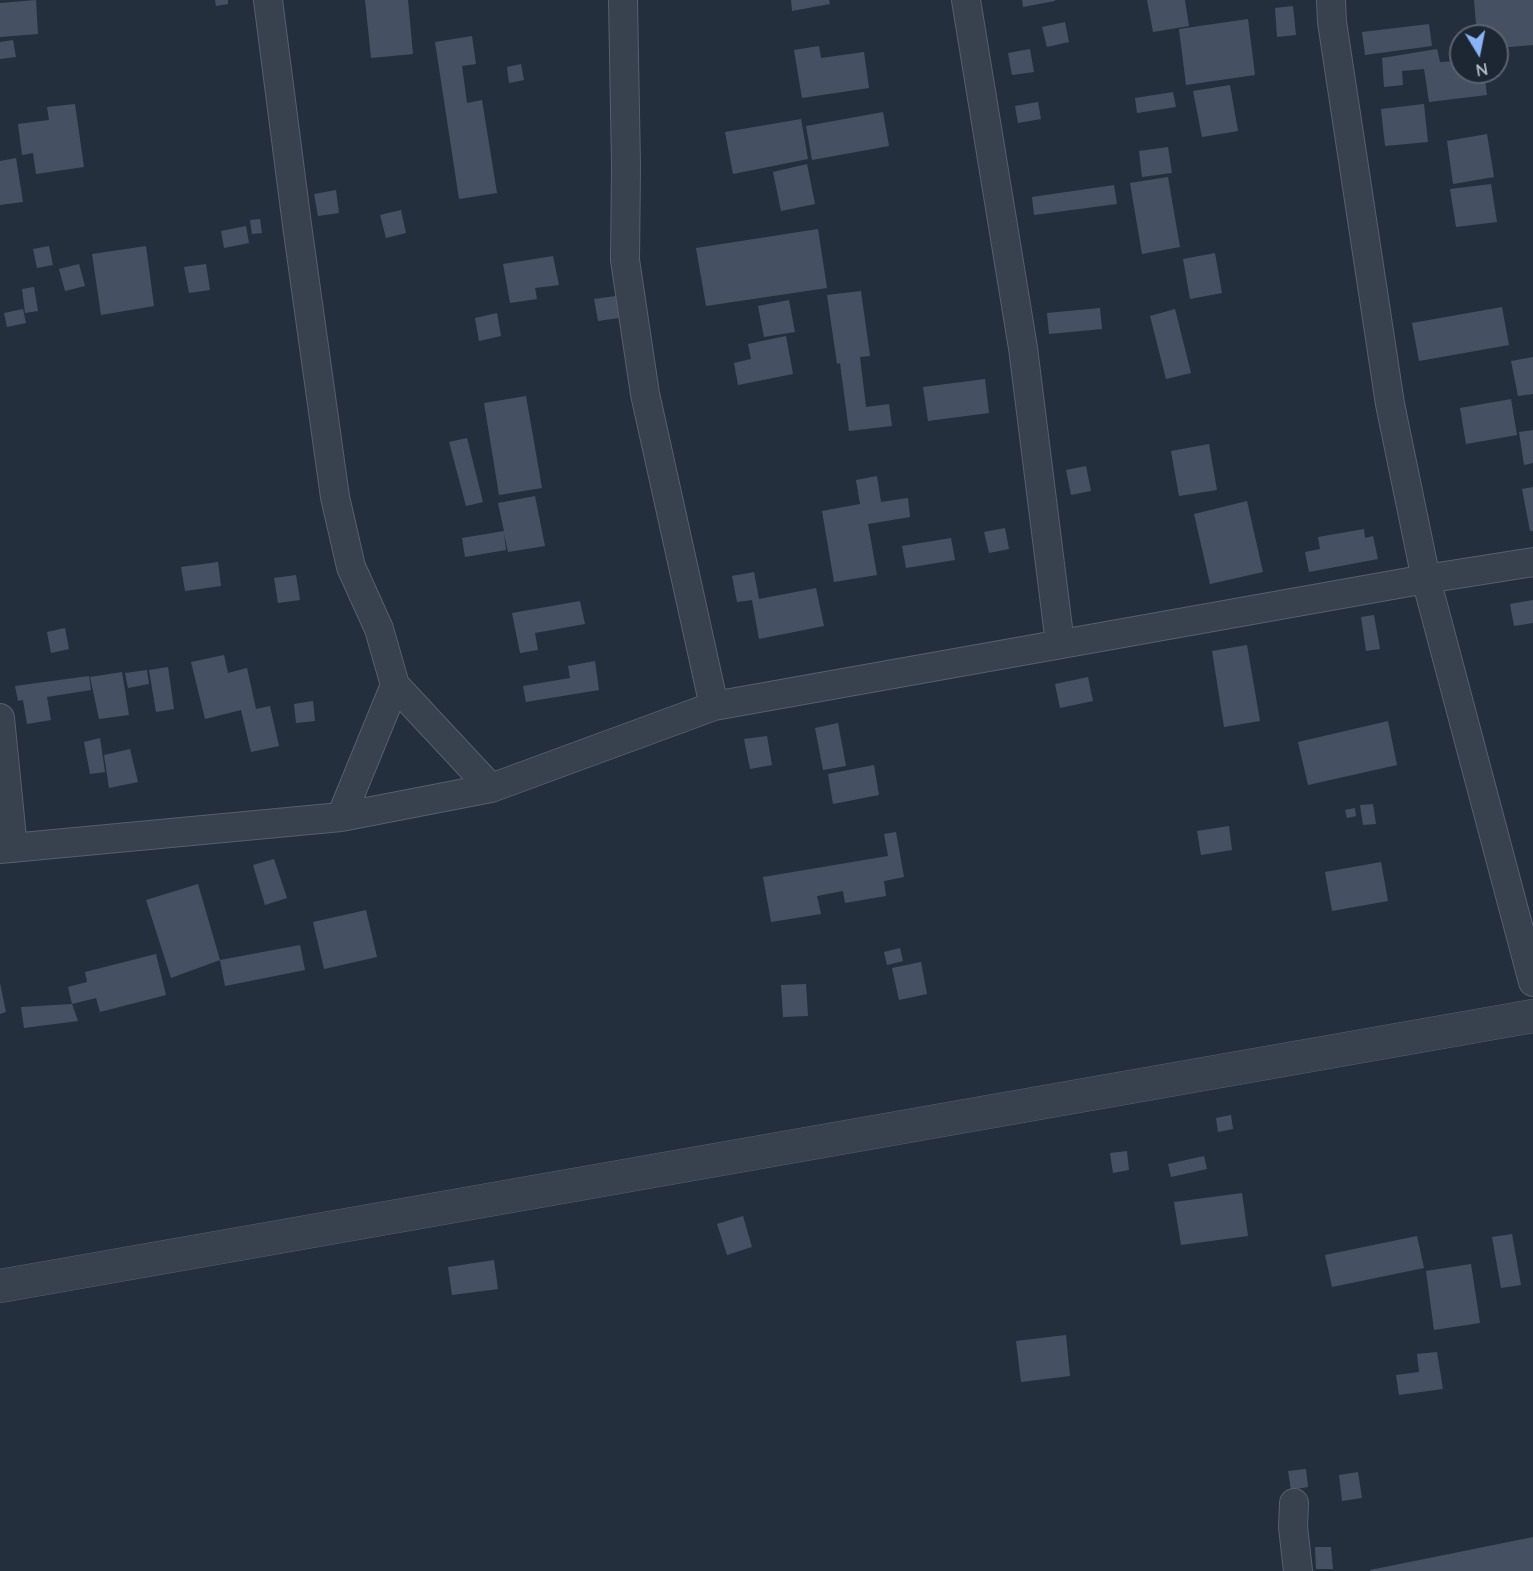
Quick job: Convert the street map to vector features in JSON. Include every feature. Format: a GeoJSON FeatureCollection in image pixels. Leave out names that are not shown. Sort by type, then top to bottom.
{"type":"FeatureCollection","features":[{"type":"Feature","properties":{"kind":"street"},"geometry":{"type":"LineString","coordinates":[[268,0],[335,497],[351,567],[379,629],[396,685],[491,788]]}},
{"type":"Feature","properties":{"kind":"street"},"geometry":{"type":"LineString","coordinates":[[623,0],[625,260],[645,394],[714,706]]}},
{"type":"Feature","properties":{"kind":"street"},"geometry":{"type":"LineString","coordinates":[[966,0],[1023,348],[1060,644]]}},
{"type":"Feature","properties":{"kind":"street"},"geometry":{"type":"LineString","coordinates":[[1331,0],[1335,46],[1390,404],[1426,579],[1533,982]]}},
{"type":"Feature","properties":{"kind":"street"},"geometry":{"type":"LineString","coordinates":[[0,718],[6,849],[341,818],[491,788],[714,706],[1533,562]]}},
{"type":"Feature","properties":{"kind":"street"},"geometry":{"type":"LineString","coordinates":[[341,818],[396,685]]}},
{"type":"Feature","properties":{"kind":"street"},"geometry":{"type":"LineString","coordinates":[[0,1286],[1533,1016]]}},
{"type":"Feature","properties":{"kind":"street"},"geometry":{"type":"LineString","coordinates":[[1294,1503],[1293,1527],[1298,1571]]}},
{"type":"Feature","properties":{"kind":"building"},"geometry":{"type":"Polygon","coordinates":[[[36,0],[38,34],[0,37],[0,3],[36,0]]]}},
{"type":"Feature","properties":{"kind":"building"},"geometry":{"type":"Polygon","coordinates":[[[215,0],[228,0],[228,4],[216,6],[215,0]]]}},
{"type":"Feature","properties":{"kind":"building"},"geometry":{"type":"Polygon","coordinates":[[[365,0],[408,0],[413,54],[371,58],[365,0]]]}},
{"type":"Feature","properties":{"kind":"building"},"geometry":{"type":"Polygon","coordinates":[[[791,0],[829,0],[830,4],[792,11],[791,0]]]}},
{"type":"Feature","properties":{"kind":"building"},"geometry":{"type":"Polygon","coordinates":[[[1022,0],[1055,0],[1055,1],[1023,7],[1022,0]]]}},
{"type":"Feature","properties":{"kind":"building"},"geometry":{"type":"Polygon","coordinates":[[[1147,0],[1185,0],[1189,26],[1153,32],[1147,0]]]}},
{"type":"Feature","properties":{"kind":"building"},"geometry":{"type":"Polygon","coordinates":[[[1474,0],[1533,0],[1533,45],[1509,47],[1509,24],[1476,24],[1474,0]]]}},
{"type":"Feature","properties":{"kind":"building"},"geometry":{"type":"Polygon","coordinates":[[[1293,6],[1296,35],[1277,37],[1275,8],[1293,6]]]}},
{"type":"Feature","properties":{"kind":"building"},"geometry":{"type":"Polygon","coordinates":[[[1248,19],[1255,75],[1186,85],[1179,29],[1248,19]]]}},
{"type":"Feature","properties":{"kind":"building"},"geometry":{"type":"Polygon","coordinates":[[[1065,22],[1069,42],[1047,47],[1042,27],[1065,22]]]}},
{"type":"Feature","properties":{"kind":"building"},"geometry":{"type":"Polygon","coordinates":[[[1429,24],[1432,46],[1365,55],[1362,32],[1429,24]]]}},
{"type":"Feature","properties":{"kind":"building"},"geometry":{"type":"Polygon","coordinates":[[[472,36],[476,64],[462,66],[467,103],[482,100],[497,193],[459,199],[435,42],[472,36]]]}},
{"type":"Feature","properties":{"kind":"building"},"geometry":{"type":"Polygon","coordinates":[[[13,40],[16,57],[0,59],[0,42],[13,40]]]}},
{"type":"Feature","properties":{"kind":"building"},"geometry":{"type":"Polygon","coordinates":[[[819,46],[821,58],[864,52],[869,88],[802,98],[794,50],[819,46]]]}},
{"type":"Feature","properties":{"kind":"building"},"geometry":{"type":"Polygon","coordinates":[[[1030,49],[1034,72],[1012,75],[1008,53],[1030,49]]]}},
{"type":"Feature","properties":{"kind":"building"},"geometry":{"type":"Polygon","coordinates":[[[1437,49],[1440,62],[1449,62],[1449,84],[1486,84],[1487,95],[1429,102],[1424,69],[1402,71],[1403,85],[1384,87],[1382,58],[1437,49]]]}},
{"type":"Feature","properties":{"kind":"building"},"geometry":{"type":"Polygon","coordinates":[[[521,64],[524,80],[509,83],[507,67],[521,64]]]}},
{"type":"Feature","properties":{"kind":"building"},"geometry":{"type":"Polygon","coordinates":[[[1230,85],[1238,131],[1202,137],[1193,91],[1230,85]]]}},
{"type":"Feature","properties":{"kind":"building"},"geometry":{"type":"Polygon","coordinates":[[[1173,92],[1176,107],[1137,113],[1135,98],[1173,92]]]}},
{"type":"Feature","properties":{"kind":"building"},"geometry":{"type":"Polygon","coordinates":[[[1038,102],[1041,119],[1018,123],[1015,106],[1038,102]]]}},
{"type":"Feature","properties":{"kind":"building"},"geometry":{"type":"Polygon","coordinates":[[[75,104],[84,167],[36,174],[33,153],[22,155],[18,124],[49,120],[47,107],[75,104]]]}},
{"type":"Feature","properties":{"kind":"building"},"geometry":{"type":"Polygon","coordinates":[[[1424,104],[1428,142],[1385,146],[1381,109],[1424,104]]]}},
{"type":"Feature","properties":{"kind":"building"},"geometry":{"type":"Polygon","coordinates":[[[883,112],[889,146],[812,160],[806,126],[883,112]]]}},
{"type":"Feature","properties":{"kind":"building"},"geometry":{"type":"Polygon","coordinates":[[[801,119],[808,159],[733,174],[725,132],[801,119]]]}},
{"type":"Feature","properties":{"kind":"building"},"geometry":{"type":"Polygon","coordinates":[[[1487,134],[1494,177],[1453,184],[1447,141],[1487,134]]]}},
{"type":"Feature","properties":{"kind":"building"},"geometry":{"type":"Polygon","coordinates":[[[1168,147],[1172,173],[1142,177],[1139,151],[1168,147]]]}},
{"type":"Feature","properties":{"kind":"building"},"geometry":{"type":"Polygon","coordinates":[[[16,158],[23,202],[0,205],[0,161],[16,158]]]}},
{"type":"Feature","properties":{"kind":"building"},"geometry":{"type":"Polygon","coordinates":[[[807,164],[815,204],[781,211],[773,172],[807,164]]]}},
{"type":"Feature","properties":{"kind":"building"},"geometry":{"type":"Polygon","coordinates":[[[1168,177],[1180,247],[1142,254],[1130,183],[1168,177]]]}},
{"type":"Feature","properties":{"kind":"building"},"geometry":{"type":"Polygon","coordinates":[[[1491,184],[1497,222],[1456,227],[1450,189],[1491,184]]]}},
{"type":"Feature","properties":{"kind":"building"},"geometry":{"type":"Polygon","coordinates":[[[1114,185],[1117,204],[1034,215],[1032,197],[1114,185]]]}},
{"type":"Feature","properties":{"kind":"building"},"geometry":{"type":"Polygon","coordinates":[[[336,190],[339,213],[318,216],[314,194],[336,190]]]}},
{"type":"Feature","properties":{"kind":"building"},"geometry":{"type":"Polygon","coordinates":[[[401,210],[406,233],[386,238],[380,215],[401,210]]]}},
{"type":"Feature","properties":{"kind":"building"},"geometry":{"type":"Polygon","coordinates":[[[260,219],[262,233],[252,234],[250,220],[260,219]]]}},
{"type":"Feature","properties":{"kind":"building"},"geometry":{"type":"Polygon","coordinates":[[[246,226],[249,243],[224,248],[221,231],[246,226]]]}},
{"type":"Feature","properties":{"kind":"building"},"geometry":{"type":"Polygon","coordinates":[[[818,229],[827,288],[706,306],[696,248],[818,229]]]}},
{"type":"Feature","properties":{"kind":"building"},"geometry":{"type":"Polygon","coordinates":[[[49,246],[53,265],[37,268],[33,249],[49,246]]]}},
{"type":"Feature","properties":{"kind":"building"},"geometry":{"type":"Polygon","coordinates":[[[146,246],[154,306],[101,315],[92,254],[146,246]]]}},
{"type":"Feature","properties":{"kind":"building"},"geometry":{"type":"Polygon","coordinates":[[[1215,253],[1222,293],[1190,299],[1183,259],[1215,253]]]}},
{"type":"Feature","properties":{"kind":"building"},"geometry":{"type":"Polygon","coordinates":[[[553,256],[559,285],[535,288],[537,299],[510,303],[503,264],[553,256]]]}},
{"type":"Feature","properties":{"kind":"building"},"geometry":{"type":"Polygon","coordinates":[[[79,264],[85,286],[65,291],[59,269],[79,264]]]}},
{"type":"Feature","properties":{"kind":"building"},"geometry":{"type":"Polygon","coordinates":[[[206,264],[210,290],[189,293],[184,267],[206,264]]]}},
{"type":"Feature","properties":{"kind":"building"},"geometry":{"type":"Polygon","coordinates":[[[34,287],[38,311],[25,313],[22,289],[34,287]]]}},
{"type":"Feature","properties":{"kind":"building"},"geometry":{"type":"Polygon","coordinates":[[[861,291],[870,356],[860,357],[866,407],[889,404],[892,426],[849,431],[840,363],[837,364],[827,295],[861,291]]]}},
{"type":"Feature","properties":{"kind":"building"},"geometry":{"type":"Polygon","coordinates":[[[616,296],[619,318],[598,321],[594,299],[616,296]]]}},
{"type":"Feature","properties":{"kind":"building"},"geometry":{"type":"Polygon","coordinates":[[[789,300],[795,332],[764,337],[758,306],[789,300]]]}},
{"type":"Feature","properties":{"kind":"building"},"geometry":{"type":"Polygon","coordinates":[[[1502,307],[1509,345],[1419,361],[1412,323],[1502,307]]]}},
{"type":"Feature","properties":{"kind":"building"},"geometry":{"type":"Polygon","coordinates":[[[1100,308],[1102,329],[1049,334],[1047,313],[1100,308]]]}},
{"type":"Feature","properties":{"kind":"building"},"geometry":{"type":"Polygon","coordinates":[[[23,309],[26,323],[7,327],[4,313],[23,309]]]}},
{"type":"Feature","properties":{"kind":"building"},"geometry":{"type":"Polygon","coordinates":[[[1175,309],[1191,373],[1166,379],[1150,316],[1175,309]]]}},
{"type":"Feature","properties":{"kind":"building"},"geometry":{"type":"Polygon","coordinates":[[[497,313],[501,336],[479,341],[475,318],[497,313]]]}},
{"type":"Feature","properties":{"kind":"building"},"geometry":{"type":"Polygon","coordinates":[[[786,336],[793,374],[738,385],[734,363],[751,359],[748,344],[786,336]]]}},
{"type":"Feature","properties":{"kind":"building"},"geometry":{"type":"Polygon","coordinates":[[[1533,357],[1533,394],[1518,396],[1511,361],[1533,357]]]}},
{"type":"Feature","properties":{"kind":"building"},"geometry":{"type":"Polygon","coordinates":[[[985,379],[989,413],[928,421],[923,387],[985,379]]]}},
{"type":"Feature","properties":{"kind":"building"},"geometry":{"type":"Polygon","coordinates":[[[526,396],[542,488],[499,495],[484,403],[526,396]]]}},
{"type":"Feature","properties":{"kind":"building"},"geometry":{"type":"Polygon","coordinates":[[[1511,399],[1517,435],[1466,444],[1460,408],[1511,399]]]}},
{"type":"Feature","properties":{"kind":"building"},"geometry":{"type":"Polygon","coordinates":[[[1533,430],[1533,463],[1524,465],[1519,432],[1533,430]]]}},
{"type":"Feature","properties":{"kind":"building"},"geometry":{"type":"Polygon","coordinates":[[[467,438],[483,502],[466,506],[449,442],[467,438]]]}},
{"type":"Feature","properties":{"kind":"building"},"geometry":{"type":"Polygon","coordinates":[[[1209,444],[1217,490],[1179,496],[1171,451],[1209,444]]]}},
{"type":"Feature","properties":{"kind":"building"},"geometry":{"type":"Polygon","coordinates":[[[1086,466],[1091,491],[1071,495],[1066,470],[1086,466]]]}},
{"type":"Feature","properties":{"kind":"building"},"geometry":{"type":"Polygon","coordinates":[[[877,476],[881,502],[908,498],[910,517],[868,524],[877,575],[834,582],[822,511],[860,504],[856,480],[877,476]]]}},
{"type":"Feature","properties":{"kind":"building"},"geometry":{"type":"Polygon","coordinates":[[[1533,487],[1533,531],[1530,531],[1522,489],[1533,487]]]}},
{"type":"Feature","properties":{"kind":"building"},"geometry":{"type":"Polygon","coordinates":[[[535,496],[545,546],[508,552],[504,533],[506,550],[465,557],[462,538],[504,531],[498,503],[535,496]]]}},
{"type":"Feature","properties":{"kind":"building"},"geometry":{"type":"Polygon","coordinates":[[[1247,501],[1263,572],[1210,584],[1194,514],[1247,501]]]}},
{"type":"Feature","properties":{"kind":"building"},"geometry":{"type":"Polygon","coordinates":[[[1005,528],[1009,549],[989,553],[984,532],[1005,528]]]}},
{"type":"Feature","properties":{"kind":"building"},"geometry":{"type":"Polygon","coordinates":[[[1364,529],[1365,538],[1373,536],[1378,559],[1309,572],[1305,552],[1320,549],[1318,537],[1364,529]]]}},
{"type":"Feature","properties":{"kind":"building"},"geometry":{"type":"Polygon","coordinates":[[[951,538],[955,560],[906,568],[902,546],[951,538]]]}},
{"type":"Feature","properties":{"kind":"building"},"geometry":{"type":"Polygon","coordinates":[[[218,562],[221,586],[185,591],[181,567],[218,562]]]}},
{"type":"Feature","properties":{"kind":"building"},"geometry":{"type":"Polygon","coordinates":[[[754,572],[759,599],[816,588],[824,626],[759,639],[752,600],[737,602],[732,576],[754,572]]]}},
{"type":"Feature","properties":{"kind":"building"},"geometry":{"type":"Polygon","coordinates":[[[296,575],[300,600],[278,603],[274,578],[296,575]]]}},
{"type":"Feature","properties":{"kind":"building"},"geometry":{"type":"Polygon","coordinates":[[[1533,600],[1533,623],[1514,626],[1510,604],[1533,600]]]}},
{"type":"Feature","properties":{"kind":"building"},"geometry":{"type":"Polygon","coordinates":[[[580,601],[585,624],[535,633],[538,650],[520,653],[512,613],[580,601]]]}},
{"type":"Feature","properties":{"kind":"building"},"geometry":{"type":"Polygon","coordinates":[[[1374,615],[1380,649],[1366,651],[1361,617],[1374,615]]]}},
{"type":"Feature","properties":{"kind":"building"},"geometry":{"type":"Polygon","coordinates":[[[65,628],[69,649],[51,653],[47,632],[65,628]]]}},
{"type":"Feature","properties":{"kind":"building"},"geometry":{"type":"Polygon","coordinates":[[[1247,645],[1260,721],[1224,727],[1212,651],[1247,645]]]}},
{"type":"Feature","properties":{"kind":"building"},"geometry":{"type":"Polygon","coordinates":[[[224,655],[228,673],[247,668],[256,709],[270,706],[279,746],[251,752],[241,710],[205,719],[191,662],[224,655]]]}},
{"type":"Feature","properties":{"kind":"building"},"geometry":{"type":"Polygon","coordinates":[[[595,661],[599,690],[526,702],[523,686],[570,678],[568,666],[595,661]]]}},
{"type":"Feature","properties":{"kind":"building"},"geometry":{"type":"Polygon","coordinates":[[[168,667],[174,709],[156,712],[149,670],[168,667]]]}},
{"type":"Feature","properties":{"kind":"building"},"geometry":{"type":"Polygon","coordinates":[[[147,670],[149,684],[128,688],[125,673],[147,670]]]}},
{"type":"Feature","properties":{"kind":"building"},"geometry":{"type":"Polygon","coordinates":[[[122,672],[129,715],[99,719],[90,677],[122,672]]]}},
{"type":"Feature","properties":{"kind":"building"},"geometry":{"type":"Polygon","coordinates":[[[89,676],[91,690],[47,697],[51,720],[27,724],[23,700],[18,701],[15,686],[89,676]]]}},
{"type":"Feature","properties":{"kind":"building"},"geometry":{"type":"Polygon","coordinates":[[[1088,677],[1093,701],[1060,708],[1055,684],[1088,677]]]}},
{"type":"Feature","properties":{"kind":"building"},"geometry":{"type":"Polygon","coordinates":[[[313,701],[315,721],[296,723],[294,704],[313,701]]]}},
{"type":"Feature","properties":{"kind":"building"},"geometry":{"type":"Polygon","coordinates":[[[1388,721],[1397,765],[1308,785],[1298,742],[1388,721]]]}},
{"type":"Feature","properties":{"kind":"building"},"geometry":{"type":"Polygon","coordinates":[[[838,723],[846,766],[823,770],[815,728],[838,723]]]}},
{"type":"Feature","properties":{"kind":"building"},"geometry":{"type":"Polygon","coordinates":[[[767,736],[772,765],[750,769],[744,739],[767,736]]]}},
{"type":"Feature","properties":{"kind":"building"},"geometry":{"type":"Polygon","coordinates":[[[100,738],[105,772],[90,774],[84,742],[100,738]]]}},
{"type":"Feature","properties":{"kind":"building"},"geometry":{"type":"Polygon","coordinates":[[[130,749],[138,782],[109,788],[104,755],[130,749]]]}},
{"type":"Feature","properties":{"kind":"building"},"geometry":{"type":"Polygon","coordinates":[[[874,765],[879,795],[833,804],[828,774],[874,765]]]}},
{"type":"Feature","properties":{"kind":"building"},"geometry":{"type":"Polygon","coordinates":[[[1373,804],[1376,824],[1363,825],[1360,805],[1373,804]]]}},
{"type":"Feature","properties":{"kind":"building"},"geometry":{"type":"Polygon","coordinates":[[[1355,808],[1356,816],[1347,818],[1345,810],[1355,808]]]}},
{"type":"Feature","properties":{"kind":"building"},"geometry":{"type":"Polygon","coordinates":[[[1229,826],[1232,850],[1201,855],[1197,831],[1229,826]]]}},
{"type":"Feature","properties":{"kind":"building"},"geometry":{"type":"Polygon","coordinates":[[[896,832],[904,877],[884,881],[886,896],[845,903],[843,891],[817,896],[821,914],[771,922],[763,877],[888,856],[884,834],[896,832]]]}},
{"type":"Feature","properties":{"kind":"building"},"geometry":{"type":"Polygon","coordinates":[[[274,859],[287,898],[265,905],[253,865],[274,859]]]}},
{"type":"Feature","properties":{"kind":"building"},"geometry":{"type":"Polygon","coordinates":[[[1381,862],[1388,901],[1332,911],[1325,872],[1381,862]]]}},
{"type":"Feature","properties":{"kind":"building"},"geometry":{"type":"Polygon","coordinates":[[[198,884],[220,960],[171,978],[146,900],[198,884]]]}},
{"type":"Feature","properties":{"kind":"building"},"geometry":{"type":"Polygon","coordinates":[[[366,910],[377,957],[324,969],[313,922],[366,910]]]}},
{"type":"Feature","properties":{"kind":"building"},"geometry":{"type":"Polygon","coordinates":[[[300,945],[305,970],[225,986],[220,960],[300,945]]]}},
{"type":"Feature","properties":{"kind":"building"},"geometry":{"type":"Polygon","coordinates":[[[900,948],[903,961],[887,965],[884,952],[900,948]]]}},
{"type":"Feature","properties":{"kind":"building"},"geometry":{"type":"Polygon","coordinates":[[[156,954],[166,995],[100,1012],[96,998],[72,1004],[68,987],[87,982],[85,972],[156,954]]]}},
{"type":"Feature","properties":{"kind":"building"},"geometry":{"type":"Polygon","coordinates":[[[921,962],[927,994],[899,1000],[892,968],[921,962]]]}},
{"type":"Feature","properties":{"kind":"building"},"geometry":{"type":"Polygon","coordinates":[[[0,983],[6,1012],[0,1014],[0,983]]]}},
{"type":"Feature","properties":{"kind":"building"},"geometry":{"type":"Polygon","coordinates":[[[806,984],[808,1016],[783,1017],[781,985],[806,984]]]}},
{"type":"Feature","properties":{"kind":"building"},"geometry":{"type":"Polygon","coordinates":[[[72,1004],[78,1021],[24,1028],[21,1007],[72,1004]]]}},
{"type":"Feature","properties":{"kind":"building"},"geometry":{"type":"Polygon","coordinates":[[[1231,1115],[1233,1129],[1218,1132],[1216,1118],[1231,1115]]]}},
{"type":"Feature","properties":{"kind":"building"},"geometry":{"type":"Polygon","coordinates":[[[1127,1151],[1129,1170],[1113,1173],[1110,1153],[1127,1151]]]}},
{"type":"Feature","properties":{"kind":"building"},"geometry":{"type":"Polygon","coordinates":[[[1204,1156],[1207,1169],[1171,1177],[1168,1164],[1204,1156]]]}},
{"type":"Feature","properties":{"kind":"building"},"geometry":{"type":"Polygon","coordinates":[[[1242,1193],[1248,1236],[1181,1245],[1174,1202],[1242,1193]]]}},
{"type":"Feature","properties":{"kind":"building"},"geometry":{"type":"Polygon","coordinates":[[[743,1216],[752,1247],[727,1255],[717,1224],[743,1216]]]}},
{"type":"Feature","properties":{"kind":"building"},"geometry":{"type":"Polygon","coordinates":[[[1512,1234],[1521,1285],[1501,1288],[1492,1237],[1512,1234]]]}},
{"type":"Feature","properties":{"kind":"building"},"geometry":{"type":"Polygon","coordinates":[[[1417,1236],[1424,1268],[1332,1287],[1325,1255],[1417,1236]]]}},
{"type":"Feature","properties":{"kind":"building"},"geometry":{"type":"Polygon","coordinates":[[[494,1260],[498,1289],[452,1295],[448,1267],[494,1260]]]}},
{"type":"Feature","properties":{"kind":"building"},"geometry":{"type":"Polygon","coordinates":[[[1471,1264],[1480,1323],[1434,1330],[1426,1271],[1471,1264]]]}},
{"type":"Feature","properties":{"kind":"building"},"geometry":{"type":"Polygon","coordinates":[[[1066,1335],[1070,1376],[1021,1382],[1016,1341],[1066,1335]]]}},
{"type":"Feature","properties":{"kind":"building"},"geometry":{"type":"Polygon","coordinates":[[[1437,1352],[1443,1389],[1399,1395],[1396,1375],[1419,1372],[1417,1354],[1437,1352]]]}},
{"type":"Feature","properties":{"kind":"building"},"geometry":{"type":"Polygon","coordinates":[[[1306,1469],[1308,1487],[1291,1490],[1288,1471],[1306,1469]]]}},
{"type":"Feature","properties":{"kind":"building"},"geometry":{"type":"Polygon","coordinates":[[[1358,1472],[1362,1498],[1342,1501],[1339,1475],[1358,1472]]]}},
{"type":"Feature","properties":{"kind":"building"},"geometry":{"type":"Polygon","coordinates":[[[1533,1537],[1533,1571],[1370,1571],[1370,1570],[1533,1537]]]}},
{"type":"Feature","properties":{"kind":"building"},"geometry":{"type":"Polygon","coordinates":[[[1315,1547],[1331,1547],[1333,1569],[1316,1569],[1315,1547]]]}}]}
